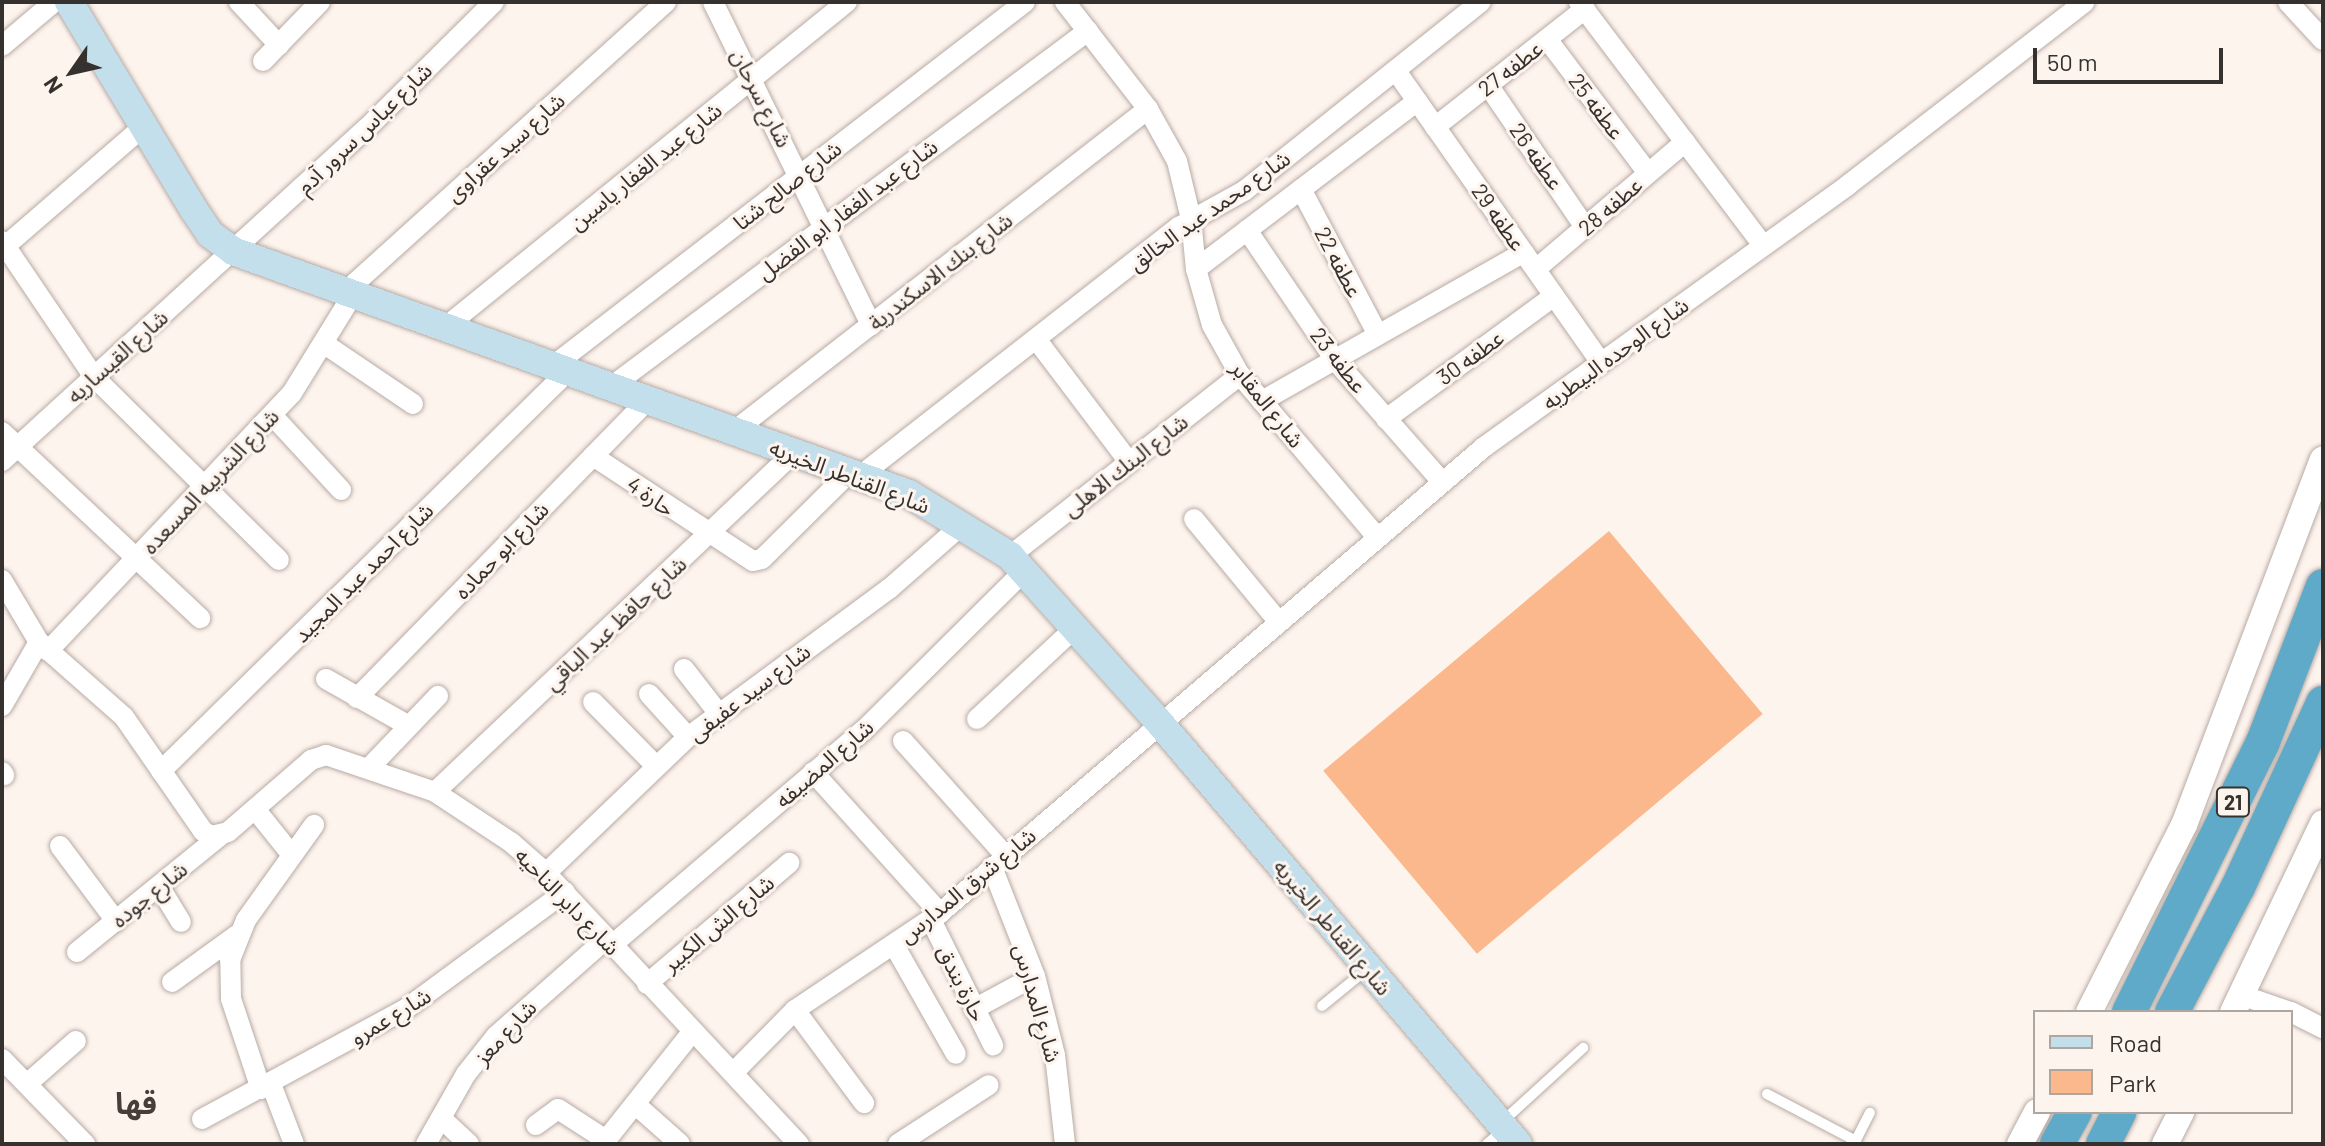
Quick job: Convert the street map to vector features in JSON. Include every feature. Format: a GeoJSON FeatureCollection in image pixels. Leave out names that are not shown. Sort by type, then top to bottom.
{"type":"FeatureCollection","features":[{"type":"Feature","properties":{"kind":"highway","name":"21"},"geometry":{"type":"LineString","coordinates":[[2130,1010],[2263,742],[2323,586]]}},
{"type":"Feature","properties":{"kind":"highway","name":"21"},"geometry":{"type":"LineString","coordinates":[[2173,1010],[2238,887],[2323,703]]}},
{"type":"Feature","properties":{"kind":"highway"},"geometry":{"type":"LineString","coordinates":[[2057,1144],[2074,1114]]}},
{"type":"Feature","properties":{"kind":"highway"},"geometry":{"type":"LineString","coordinates":[[2103,1144],[2118,1114]]}},
{"type":"Feature","properties":{"kind":"main road","name":"شارع القناطر الخيريه"},"geometry":{"type":"LineString","coordinates":[[69,4],[210,234],[233,251],[557,371],[909,494],[963,524],[1018,563],[1159,722],[1368,968],[1502,1135]]}},
{"type":"Feature","properties":{"kind":"street"},"geometry":{"type":"LineString","coordinates":[[239,2],[279,45]]}},
{"type":"Feature","properties":{"kind":"street"},"geometry":{"type":"LineString","coordinates":[[263,61],[320,2]]}},
{"type":"Feature","properties":{"kind":"street","name":"شارع عباس سرور آدم"},"geometry":{"type":"LineString","coordinates":[[233,251],[494,2]]}},
{"type":"Feature","properties":{"kind":"street","name":"شارع سيد عقراوى"},"geometry":{"type":"LineString","coordinates":[[348,294],[666,2]]}},
{"type":"Feature","properties":{"kind":"street","name":"شارع سرحان"},"geometry":{"type":"LineString","coordinates":[[713,2],[801,174],[871,325]]}},
{"type":"Feature","properties":{"kind":"street","name":"شارع عبد الغفار ياسين"},"geometry":{"type":"LineString","coordinates":[[443,329],[847,2]]}},
{"type":"Feature","properties":{"kind":"street","name":"شارع صالح شتا"},"geometry":{"type":"LineString","coordinates":[[557,371],[801,174],[1025,2]]}},
{"type":"Feature","properties":{"kind":"street","name":"شارع المقابر"},"geometry":{"type":"LineString","coordinates":[[1065,2],[1148,109],[1177,161],[1191,219],[1196,269],[1212,325],[1240,375],[1377,537]]}},
{"type":"Feature","properties":{"kind":"street","name":"شارع محمد عبد الخالق"},"geometry":{"type":"LineString","coordinates":[[855,474],[1191,219],[1244,191],[1481,2]]}},
{"type":"Feature","properties":{"kind":"street","name":"شارع الوحده البيطريه"},"geometry":{"type":"LineString","coordinates":[[1159,722],[1442,482],[2085,2]]}},
{"type":"Feature","properties":{"kind":"street"},"geometry":{"type":"LineString","coordinates":[[2288,2],[2323,40]]}},
{"type":"Feature","properties":{"kind":"street"},"geometry":{"type":"LineString","coordinates":[[2,46],[69,4]]}},
{"type":"Feature","properties":{"kind":"street"},"geometry":{"type":"LineString","coordinates":[[1582,6],[1763,245]]}},
{"type":"Feature","properties":{"kind":"street","name":"عطفه 27"},"geometry":{"type":"LineString","coordinates":[[1435,127],[1547,39],[1582,6]]}},
{"type":"Feature","properties":{"kind":"street","name":"شارع عبد الغفار ابو الفضل"},"geometry":{"type":"LineString","coordinates":[[608,389],[1088,31]]}},
{"type":"Feature","properties":{"kind":"street","name":"عطفه 25"},"geometry":{"type":"LineString","coordinates":[[1547,39],[1648,173]]}},
{"type":"Feature","properties":{"kind":"street","name":"عطفه 29"},"geometry":{"type":"LineString","coordinates":[[1396,71],[1601,363]]}},
{"type":"Feature","properties":{"kind":"street","name":"عطفه 26"},"geometry":{"type":"LineString","coordinates":[[1488,85],[1585,227]]}},
{"type":"Feature","properties":{"kind":"street"},"geometry":{"type":"LineString","coordinates":[[1196,269],[1417,101]]}},
{"type":"Feature","properties":{"kind":"street","name":"شارع بنك الاسكندرية"},"geometry":{"type":"LineString","coordinates":[[733,432],[1148,109]]}},
{"type":"Feature","properties":{"kind":"street"},"geometry":{"type":"LineString","coordinates":[[143,127],[3,245],[94,377],[279,560]]}},
{"type":"Feature","properties":{"kind":"street","name":"عطفه 28"},"geometry":{"type":"LineString","coordinates":[[1262,401],[1378,335],[1530,261],[1585,227],[1685,142]]}},
{"type":"Feature","properties":{"kind":"street","name":"عطفه 22"},"geometry":{"type":"LineString","coordinates":[[1301,189],[1378,335]]}},
{"type":"Feature","properties":{"kind":"street","name":"عطفه 23"},"geometry":{"type":"LineString","coordinates":[[1247,230],[1335,360],[1442,482]]}},
{"type":"Feature","properties":{"kind":"street","name":"شارع القيساريه"},"geometry":{"type":"LineString","coordinates":[[8,455],[233,251]]}},
{"type":"Feature","properties":{"kind":"street","name":"شارع الشربيه المسعده"},"geometry":{"type":"LineString","coordinates":[[2,706],[44,647],[136,559],[272,415],[326,345],[348,294]]}},
{"type":"Feature","properties":{"kind":"street","name":"عطفه 30"},"geometry":{"type":"LineString","coordinates":[[1386,419],[1554,296]]}},
{"type":"Feature","properties":{"kind":"street"},"geometry":{"type":"LineString","coordinates":[[1036,339],[1129,462]]}},
{"type":"Feature","properties":{"kind":"street"},"geometry":{"type":"LineString","coordinates":[[326,345],[413,404]]}},
{"type":"Feature","properties":{"kind":"street","name":"شارع احمد عبد المجيد"},"geometry":{"type":"LineString","coordinates":[[161,771],[557,371]]}},
{"type":"Feature","properties":{"kind":"street","name":"شارع البنك الاهلى"},"geometry":{"type":"LineString","coordinates":[[1018,563],[1129,462],[1240,375]]}},
{"type":"Feature","properties":{"kind":"street","name":"شارع ابو حماده"},"geometry":{"type":"LineString","coordinates":[[357,698],[646,402]]}},
{"type":"Feature","properties":{"kind":"street"},"geometry":{"type":"LineString","coordinates":[[272,415],[341,490]]}},
{"type":"Feature","properties":{"kind":"street"},"geometry":{"type":"LineString","coordinates":[[2,432],[8,455],[136,559],[200,618]]}},
{"type":"Feature","properties":{"kind":"street","name":"شارع حافظ عبد الباقي"},"geometry":{"type":"LineString","coordinates":[[435,792],[794,453]]}},
{"type":"Feature","properties":{"kind":"street","name":"حارة 4"},"geometry":{"type":"LineString","coordinates":[[593,456],[747,560],[762,559],[855,474]]}},
{"type":"Feature","properties":{"kind":"street"},"geometry":{"type":"LineString","coordinates":[[2090,1010],[2184,825],[2323,460]]}},
{"type":"Feature","properties":{"kind":"street"},"geometry":{"type":"LineString","coordinates":[[1194,519],[1278,621]]}},
{"type":"Feature","properties":{"kind":"street","name":"شارع سيد عفيفى"},"geometry":{"type":"LineString","coordinates":[[546,873],[688,737],[889,589],[963,524]]}},
{"type":"Feature","properties":{"kind":"street","name":"شارع المضيفه"},"geometry":{"type":"LineString","coordinates":[[609,942],[863,731],[1018,563]]}},
{"type":"Feature","properties":{"kind":"street"},"geometry":{"type":"LineString","coordinates":[[2,580],[44,647],[101,692],[203,831],[221,835]]}},
{"type":"Feature","properties":{"kind":"street"},"geometry":{"type":"LineString","coordinates":[[977,719],[1076,627]]}},
{"type":"Feature","properties":{"kind":"street"},"geometry":{"type":"LineString","coordinates":[[684,669],[719,714]]}},
{"type":"Feature","properties":{"kind":"street"},"geometry":{"type":"LineString","coordinates":[[326,679],[409,726]]}},
{"type":"Feature","properties":{"kind":"street"},"geometry":{"type":"LineString","coordinates":[[649,694],[688,737]]}},
{"type":"Feature","properties":{"kind":"street"},"geometry":{"type":"LineString","coordinates":[[371,766],[438,696]]}},
{"type":"Feature","properties":{"kind":"street"},"geometry":{"type":"LineString","coordinates":[[593,702],[656,766]]}},
{"type":"Feature","properties":{"kind":"street","name":"شارع شرق المدارس"},"geometry":{"type":"LineString","coordinates":[[734,1072],[795,1010],[935,916],[1159,722]]}},
{"type":"Feature","properties":{"kind":"street"},"geometry":{"type":"LineString","coordinates":[[903,741],[999,861]]}},
{"type":"Feature","properties":{"kind":"street","name":"شارع داير الناحيه"},"geometry":{"type":"LineString","coordinates":[[221,835],[318,757],[334,754],[435,792],[512,843],[546,873],[799,1144]]}},
{"type":"Feature","properties":{"kind":"street","name":"حارة بندق"},"geometry":{"type":"LineString","coordinates":[[813,772],[935,916],[974,1009],[993,1045]]}},
{"type":"Feature","properties":{"kind":"street"},"geometry":{"type":"LineString","coordinates":[[255,809],[291,854]]}},
{"type":"Feature","properties":{"kind":"street"},"geometry":{"type":"LineString","coordinates":[[2279,1010],[2237,1003],[2323,823]]}},
{"type":"Feature","properties":{"kind":"street"},"geometry":{"type":"LineString","coordinates":[[294,1144],[266,1086],[231,999],[230,960],[237,935],[314,825]]}},
{"type":"Feature","properties":{"kind":"street","name":"شارع جوده"},"geometry":{"type":"LineString","coordinates":[[77,952],[221,835]]}},
{"type":"Feature","properties":{"kind":"street"},"geometry":{"type":"LineString","coordinates":[[60,846],[116,921]]}},
{"type":"Feature","properties":{"kind":"street","name":"شارع المدارس"},"geometry":{"type":"LineString","coordinates":[[999,861],[1035,976],[1055,1055],[1065,1144]]}},
{"type":"Feature","properties":{"kind":"street","name":"شارع الش الكبير"},"geometry":{"type":"LineString","coordinates":[[647,984],[789,863]]}},
{"type":"Feature","properties":{"kind":"street"},"geometry":{"type":"LineString","coordinates":[[159,886],[181,922]]}},
{"type":"Feature","properties":{"kind":"street","name":"شارع عمرو"},"geometry":{"type":"LineString","coordinates":[[202,1119],[407,1008],[565,892]]}},
{"type":"Feature","properties":{"kind":"street"},"geometry":{"type":"LineString","coordinates":[[172,982],[237,935]]}},
{"type":"Feature","properties":{"kind":"street","name":"شارع معز"},"geometry":{"type":"LineString","coordinates":[[426,1144],[496,1036],[609,942]]}},
{"type":"Feature","properties":{"kind":"street"},"geometry":{"type":"LineString","coordinates":[[894,945],[956,1054]]}},
{"type":"Feature","properties":{"kind":"street"},"geometry":{"type":"LineString","coordinates":[[974,1009],[1035,976]]}},
{"type":"Feature","properties":{"kind":"street"},"geometry":{"type":"LineString","coordinates":[[795,1010],[864,1103]]}},
{"type":"Feature","properties":{"kind":"street"},"geometry":{"type":"LineString","coordinates":[[2293,1013],[2323,1028]]}},
{"type":"Feature","properties":{"kind":"street"},"geometry":{"type":"LineString","coordinates":[[536,1125],[558,1109],[610,1141],[693,1031]]}},
{"type":"Feature","properties":{"kind":"street"},"geometry":{"type":"LineString","coordinates":[[27,1084],[76,1041]]}},
{"type":"Feature","properties":{"kind":"street"},"geometry":{"type":"LineString","coordinates":[[2,1059],[85,1144]]}},
{"type":"Feature","properties":{"kind":"street"},"geometry":{"type":"LineString","coordinates":[[898,1144],[989,1085]]}},
{"type":"Feature","properties":{"kind":"street"},"geometry":{"type":"LineString","coordinates":[[635,1104],[680,1144]]}},
{"type":"Feature","properties":{"kind":"street"},"geometry":{"type":"LineString","coordinates":[[2020,1144],[2036,1114]]}},
{"type":"Feature","properties":{"kind":"street"},"geometry":{"type":"LineString","coordinates":[[2165,1144],[2180,1114]]}},
{"type":"Feature","properties":{"kind":"street"},"geometry":{"type":"LineString","coordinates":[[441,1118],[469,1144]]}},
{"type":"Feature","properties":{"kind":"lane"},"geometry":{"type":"LineString","coordinates":[[1322,1006],[1368,968]]}},
{"type":"Feature","properties":{"kind":"lane"},"geometry":{"type":"LineString","coordinates":[[1502,1135],[1583,1048]]}},
{"type":"Feature","properties":{"kind":"lane"},"geometry":{"type":"LineString","coordinates":[[1767,1094],[1855,1142],[1870,1113]]}},
{"type":"Feature","properties":{"kind":"green space"},"geometry":{"type":"Polygon","coordinates":[[[1609,531],[1763,714],[1477,954],[1323,771],[1609,531]]]}},
{"type":"Feature","properties":{"kind":"district","name":"قها"},"geometry":{"type":"Point","coordinates":[136,1102]}}]}
